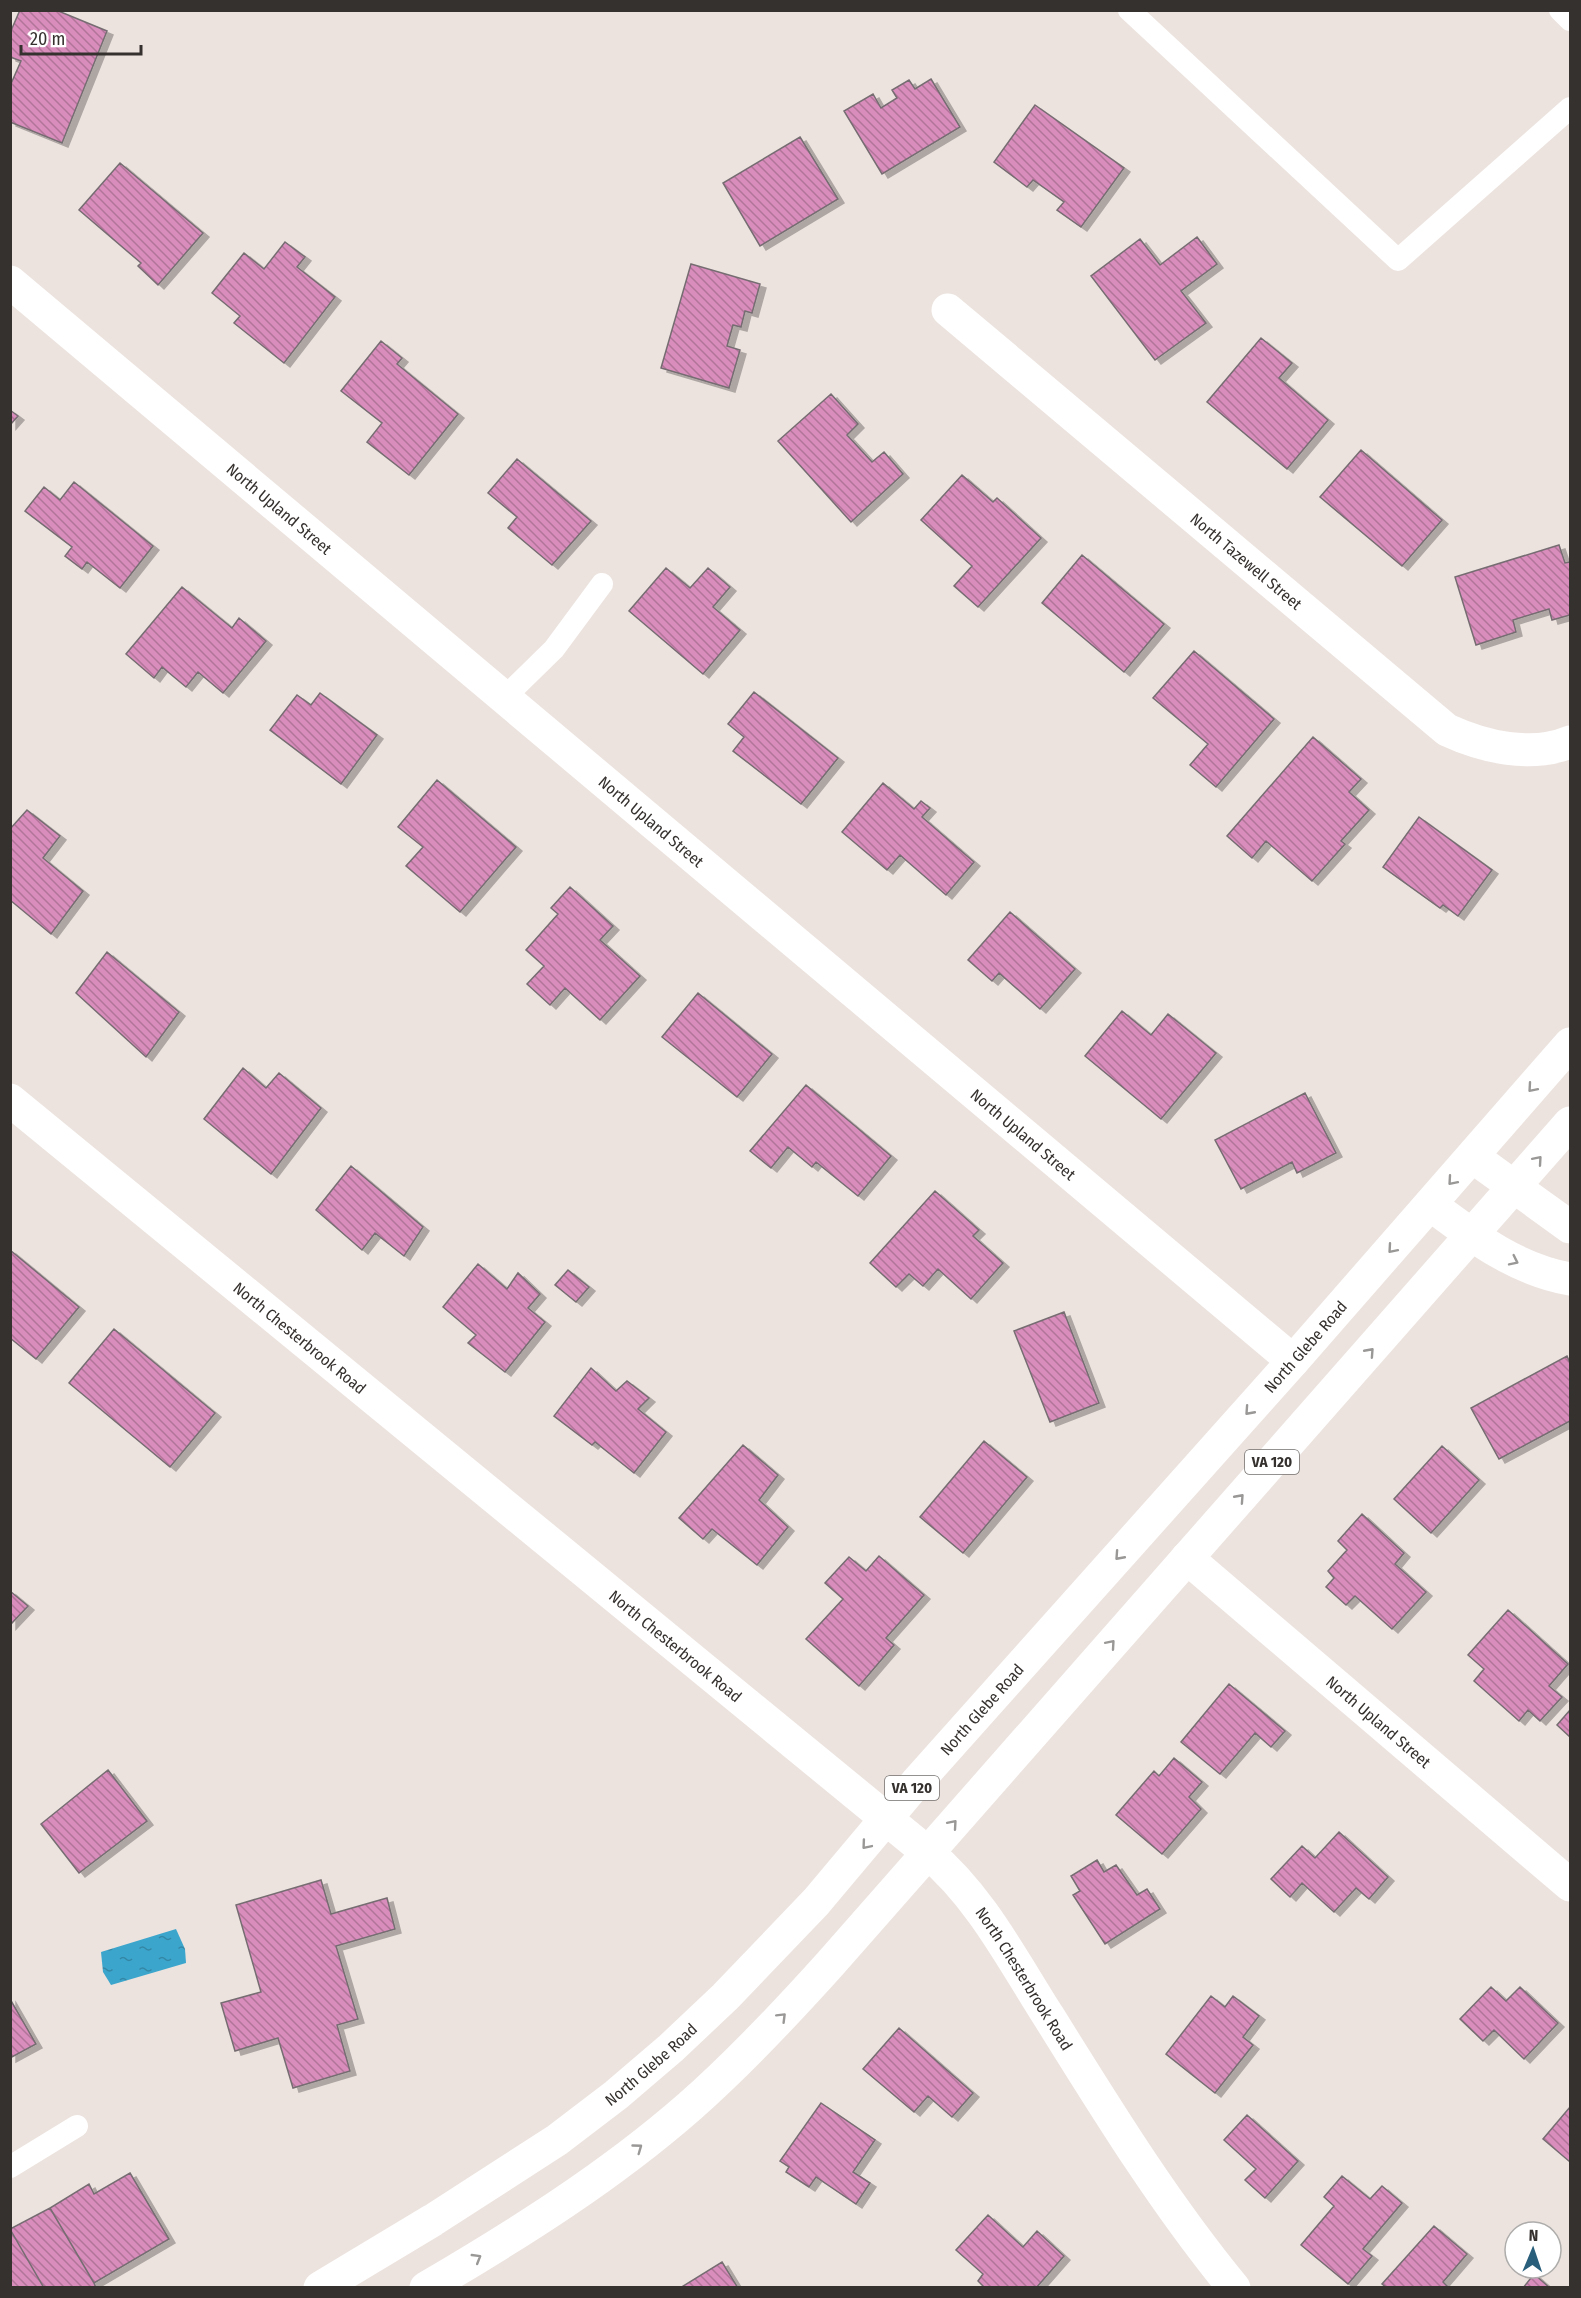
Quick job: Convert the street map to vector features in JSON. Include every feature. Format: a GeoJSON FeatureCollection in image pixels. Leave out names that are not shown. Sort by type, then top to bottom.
{"type":"FeatureCollection","features":[{"type":"Feature","properties":{"kind":"street","name":"North Upland Street"},"geometry":{"type":"LineString","coordinates":[[10,282],[1293,1361]]}},
{"type":"Feature","properties":{"kind":"street","name":"North Tazewell Street"},"geometry":{"type":"LineString","coordinates":[[948,309],[1447,730],[1469,740],[1516,749],[1539,750],[1570,742]]}},
{"type":"Feature","properties":{"kind":"street","name":"North Glebe Road"},"geometry":{"type":"LineString","coordinates":[[324,2286],[558,2140],[670,2049],[768,1954],[838,1878],[916,1783],[1293,1361],[1570,1044]]}},
{"type":"Feature","properties":{"kind":"street","name":"North Chesterbrook Road"},"geometry":{"type":"LineString","coordinates":[[10,1100],[928,1853],[966,1890],[1134,2152],[1199,2245],[1234,2288]]}},
{"type":"Feature","properties":{"kind":"street","name":"VA 120"},"geometry":{"type":"LineString","coordinates":[[426,2288],[516,2235],[648,2141],[689,2107],[796,2002],[1570,1123]]}},
{"type":"Feature","properties":{"kind":"street"},"geometry":{"type":"LineString","coordinates":[[1473,1157],[1570,1227]]}},
{"type":"Feature","properties":{"kind":"street"},"geometry":{"type":"LineString","coordinates":[[1431,1205],[1472,1236],[1515,1263],[1570,1279]]}},
{"type":"Feature","properties":{"kind":"street","name":"North Upland Street"},"geometry":{"type":"LineString","coordinates":[[1187,1558],[1570,1884]]}},
{"type":"Feature","properties":{"kind":"lane"},"geometry":{"type":"LineString","coordinates":[[1129,10],[1398,260],[1570,108]]}},
{"type":"Feature","properties":{"kind":"lane"},"geometry":{"type":"LineString","coordinates":[[1560,10],[1570,20]]}},
{"type":"Feature","properties":{"kind":"lane"},"geometry":{"type":"LineString","coordinates":[[504,698],[554,649],[602,584]]}},
{"type":"Feature","properties":{"kind":"lane"},"geometry":{"type":"LineString","coordinates":[[10,2167],[77,2126]]}},
{"type":"Feature","properties":{"kind":"water"},"geometry":{"type":"Polygon","coordinates":[[[176,1929],[185,1949],[186,1963],[111,1985],[103,1972],[101,1952],[176,1929]]]}},
{"type":"Feature","properties":{"kind":"building"},"geometry":{"type":"Polygon","coordinates":[[[20,10],[56,10],[107,31],[62,143],[10,122],[10,86],[21,61],[10,57],[10,33],[20,10]]]}},
{"type":"Feature","properties":{"kind":"building"},"geometry":{"type":"Polygon","coordinates":[[[931,79],[960,127],[882,174],[844,111],[873,94],[881,108],[897,98],[892,90],[909,80],[915,89],[931,79]]]}},
{"type":"Feature","properties":{"kind":"building"},"geometry":{"type":"Polygon","coordinates":[[[1035,105],[1124,168],[1081,227],[1057,210],[1064,202],[1033,180],[1027,187],[994,162],[1035,105]]]}},
{"type":"Feature","properties":{"kind":"building"},"geometry":{"type":"Polygon","coordinates":[[[800,137],[838,199],[760,246],[723,183],[800,137]]]}},
{"type":"Feature","properties":{"kind":"building"},"geometry":{"type":"Polygon","coordinates":[[[120,163],[203,233],[158,285],[138,266],[141,263],[79,210],[120,163]]]}},
{"type":"Feature","properties":{"kind":"building"},"geometry":{"type":"Polygon","coordinates":[[[1197,237],[1217,264],[1181,291],[1206,323],[1155,360],[1091,276],[1140,239],[1160,265],[1197,237]]]}},
{"type":"Feature","properties":{"kind":"building"},"geometry":{"type":"Polygon","coordinates":[[[285,242],[305,257],[297,267],[335,297],[284,363],[234,323],[240,316],[212,293],[244,253],[264,269],[285,242]]]}},
{"type":"Feature","properties":{"kind":"building"},"geometry":{"type":"Polygon","coordinates":[[[691,264],[760,284],[752,313],[745,311],[741,327],[733,325],[727,346],[740,350],[729,388],[661,368],[691,264]]]}},
{"type":"Feature","properties":{"kind":"building"},"geometry":{"type":"Polygon","coordinates":[[[1261,338],[1292,363],[1279,378],[1328,420],[1287,469],[1207,402],[1261,338]]]}},
{"type":"Feature","properties":{"kind":"building"},"geometry":{"type":"Polygon","coordinates":[[[381,341],[402,358],[397,364],[458,414],[409,475],[367,442],[382,423],[341,391],[381,341]]]}},
{"type":"Feature","properties":{"kind":"building"},"geometry":{"type":"Polygon","coordinates":[[[831,394],[858,424],[847,435],[872,462],[884,452],[903,474],[851,522],[778,441],[831,394]]]}},
{"type":"Feature","properties":{"kind":"building"},"geometry":{"type":"Polygon","coordinates":[[[10,410],[18,416],[10,425],[10,410]]]}},
{"type":"Feature","properties":{"kind":"building"},"geometry":{"type":"Polygon","coordinates":[[[1361,450],[1442,520],[1402,566],[1320,497],[1361,450]]]}},
{"type":"Feature","properties":{"kind":"building"},"geometry":{"type":"Polygon","coordinates":[[[517,459],[591,521],[552,565],[508,528],[517,517],[488,493],[517,459]]]}},
{"type":"Feature","properties":{"kind":"building"},"geometry":{"type":"Polygon","coordinates":[[[962,475],[993,502],[997,498],[1041,538],[978,607],[954,586],[972,566],[921,520],[962,475]]]}},
{"type":"Feature","properties":{"kind":"building"},"geometry":{"type":"Polygon","coordinates":[[[74,482],[153,546],[120,588],[87,562],[82,569],[65,556],[72,547],[25,511],[44,487],[60,500],[74,482]]]}},
{"type":"Feature","properties":{"kind":"building"},"geometry":{"type":"Polygon","coordinates":[[[1559,545],[1565,563],[1570,562],[1570,615],[1552,620],[1549,609],[1513,620],[1516,632],[1476,645],[1455,577],[1559,545]]]}},
{"type":"Feature","properties":{"kind":"building"},"geometry":{"type":"Polygon","coordinates":[[[1082,555],[1164,624],[1124,672],[1042,603],[1082,555]]]}},
{"type":"Feature","properties":{"kind":"building"},"geometry":{"type":"Polygon","coordinates":[[[666,568],[690,588],[708,568],[730,587],[713,607],[740,630],[703,674],[629,611],[666,568]]]}},
{"type":"Feature","properties":{"kind":"building"},"geometry":{"type":"Polygon","coordinates":[[[182,587],[232,628],[239,618],[266,641],[223,693],[198,672],[186,687],[162,667],[154,678],[126,654],[182,587]]]}},
{"type":"Feature","properties":{"kind":"building"},"geometry":{"type":"Polygon","coordinates":[[[1194,651],[1274,719],[1216,787],[1190,765],[1208,744],[1153,698],[1194,651]]]}},
{"type":"Feature","properties":{"kind":"building"},"geometry":{"type":"Polygon","coordinates":[[[754,692],[838,758],[801,804],[733,751],[744,737],[728,724],[754,692]]]}},
{"type":"Feature","properties":{"kind":"building"},"geometry":{"type":"Polygon","coordinates":[[[320,693],[377,735],[341,784],[270,730],[297,695],[311,705],[320,693]]]}},
{"type":"Feature","properties":{"kind":"building"},"geometry":{"type":"Polygon","coordinates":[[[1313,737],[1361,779],[1349,792],[1369,810],[1341,841],[1345,844],[1312,881],[1266,841],[1252,858],[1227,836],[1313,737]]]}},
{"type":"Feature","properties":{"kind":"building"},"geometry":{"type":"Polygon","coordinates":[[[437,780],[516,847],[460,912],[406,866],[423,847],[398,827],[437,780]]]}},
{"type":"Feature","properties":{"kind":"building"},"geometry":{"type":"Polygon","coordinates":[[[883,783],[914,809],[921,801],[930,808],[922,817],[974,862],[946,895],[900,855],[887,870],[842,832],[883,783]]]}},
{"type":"Feature","properties":{"kind":"building"},"geometry":{"type":"Polygon","coordinates":[[[27,810],[60,836],[43,858],[83,891],[51,934],[10,900],[10,829],[27,810]]]}},
{"type":"Feature","properties":{"kind":"building"},"geometry":{"type":"Polygon","coordinates":[[[1419,817],[1492,870],[1458,916],[1443,905],[1440,908],[1383,867],[1419,817]]]}},
{"type":"Feature","properties":{"kind":"building"},"geometry":{"type":"Polygon","coordinates":[[[570,887],[613,926],[600,940],[640,976],[600,1020],[565,988],[550,1005],[527,984],[544,966],[526,950],[558,914],[551,908],[570,887]]]}},
{"type":"Feature","properties":{"kind":"building"},"geometry":{"type":"Polygon","coordinates":[[[1010,912],[1075,969],[1040,1009],[999,973],[992,981],[968,960],[1010,912]]]}},
{"type":"Feature","properties":{"kind":"building"},"geometry":{"type":"Polygon","coordinates":[[[107,952],[179,1012],[146,1057],[76,993],[107,952]]]}},
{"type":"Feature","properties":{"kind":"building"},"geometry":{"type":"Polygon","coordinates":[[[698,993],[772,1054],[737,1097],[662,1037],[698,993]]]}},
{"type":"Feature","properties":{"kind":"building"},"geometry":{"type":"Polygon","coordinates":[[[1122,1011],[1151,1035],[1168,1014],[1216,1053],[1161,1119],[1085,1056],[1122,1011]]]}},
{"type":"Feature","properties":{"kind":"building"},"geometry":{"type":"Polygon","coordinates":[[[243,1068],[266,1088],[279,1073],[321,1108],[271,1174],[204,1119],[243,1068]]]}},
{"type":"Feature","properties":{"kind":"building"},"geometry":{"type":"Polygon","coordinates":[[[806,1085],[891,1156],[858,1196],[816,1162],[812,1167],[788,1147],[771,1168],[750,1151],[806,1085]]]}},
{"type":"Feature","properties":{"kind":"building"},"geometry":{"type":"Polygon","coordinates":[[[1305,1093],[1336,1153],[1297,1173],[1292,1162],[1241,1189],[1215,1140],[1305,1093]]]}},
{"type":"Feature","properties":{"kind":"building"},"geometry":{"type":"Polygon","coordinates":[[[351,1166],[423,1227],[404,1256],[375,1233],[362,1250],[316,1210],[351,1166]]]}},
{"type":"Feature","properties":{"kind":"building"},"geometry":{"type":"Polygon","coordinates":[[[935,1191],[979,1230],[973,1236],[1003,1263],[971,1299],[938,1269],[923,1286],[909,1274],[896,1287],[870,1263],[935,1191]]]}},
{"type":"Feature","properties":{"kind":"building"},"geometry":{"type":"Polygon","coordinates":[[[10,1250],[79,1307],[36,1359],[10,1338],[10,1250]]]}},
{"type":"Feature","properties":{"kind":"building"},"geometry":{"type":"Polygon","coordinates":[[[478,1264],[507,1289],[518,1273],[540,1294],[528,1308],[545,1322],[505,1372],[468,1343],[476,1335],[443,1307],[478,1264]]]}},
{"type":"Feature","properties":{"kind":"building"},"geometry":{"type":"Polygon","coordinates":[[[568,1270],[589,1287],[576,1302],[555,1285],[568,1270]]]}},
{"type":"Feature","properties":{"kind":"building"},"geometry":{"type":"Polygon","coordinates":[[[1064,1312],[1099,1403],[1050,1422],[1014,1331],[1064,1312]]]}},
{"type":"Feature","properties":{"kind":"building"},"geometry":{"type":"Polygon","coordinates":[[[114,1329],[215,1413],[170,1467],[69,1383],[114,1329]]]}},
{"type":"Feature","properties":{"kind":"building"},"geometry":{"type":"Polygon","coordinates":[[[1567,1356],[1570,1363],[1570,1421],[1499,1459],[1471,1408],[1567,1356]]]}},
{"type":"Feature","properties":{"kind":"building"},"geometry":{"type":"Polygon","coordinates":[[[591,1368],[616,1391],[627,1381],[649,1398],[638,1409],[666,1432],[634,1473],[595,1442],[592,1445],[554,1416],[591,1368]]]}},
{"type":"Feature","properties":{"kind":"building"},"geometry":{"type":"Polygon","coordinates":[[[984,1441],[1027,1477],[963,1553],[920,1517],[984,1441]]]}},
{"type":"Feature","properties":{"kind":"building"},"geometry":{"type":"Polygon","coordinates":[[[743,1445],[778,1475],[759,1500],[788,1527],[757,1565],[712,1529],[703,1539],[679,1518],[743,1445]]]}},
{"type":"Feature","properties":{"kind":"building"},"geometry":{"type":"Polygon","coordinates":[[[1442,1446],[1479,1480],[1431,1533],[1394,1499],[1442,1446]]]}},
{"type":"Feature","properties":{"kind":"building"},"geometry":{"type":"Polygon","coordinates":[[[1362,1514],[1404,1553],[1395,1564],[1426,1592],[1392,1629],[1355,1596],[1346,1605],[1326,1587],[1334,1578],[1328,1571],[1347,1550],[1338,1541],[1362,1514]]]}},
{"type":"Feature","properties":{"kind":"building"},"geometry":{"type":"Polygon","coordinates":[[[879,1556],[924,1595],[886,1638],[894,1645],[859,1686],[806,1639],[843,1599],[825,1583],[849,1557],[866,1571],[879,1556]]]}},
{"type":"Feature","properties":{"kind":"building"},"geometry":{"type":"Polygon","coordinates":[[[10,1591],[28,1606],[10,1625],[10,1591]]]}},
{"type":"Feature","properties":{"kind":"building"},"geometry":{"type":"Polygon","coordinates":[[[1508,1610],[1568,1664],[1549,1686],[1562,1697],[1540,1721],[1528,1710],[1519,1721],[1474,1681],[1484,1669],[1468,1655],[1508,1610]]]}},
{"type":"Feature","properties":{"kind":"building"},"geometry":{"type":"Polygon","coordinates":[[[1229,1684],[1285,1731],[1271,1747],[1255,1733],[1220,1774],[1181,1742],[1229,1684]]]}},
{"type":"Feature","properties":{"kind":"building"},"geometry":{"type":"Polygon","coordinates":[[[1570,1710],[1570,1737],[1557,1725],[1570,1710]]]}},
{"type":"Feature","properties":{"kind":"building"},"geometry":{"type":"Polygon","coordinates":[[[1174,1758],[1202,1782],[1189,1797],[1201,1809],[1162,1854],[1116,1815],[1154,1771],[1159,1776],[1174,1758]]]}},
{"type":"Feature","properties":{"kind":"building"},"geometry":{"type":"Polygon","coordinates":[[[108,1770],[147,1821],[79,1873],[41,1824],[108,1770]]]}},
{"type":"Feature","properties":{"kind":"building"},"geometry":{"type":"Polygon","coordinates":[[[1339,1832],[1388,1877],[1369,1899],[1356,1888],[1334,1912],[1302,1883],[1290,1897],[1271,1879],[1302,1846],[1315,1858],[1339,1832]]]}},
{"type":"Feature","properties":{"kind":"building"},"geometry":{"type":"Polygon","coordinates":[[[1097,1860],[1104,1872],[1116,1865],[1137,1895],[1147,1889],[1160,1909],[1105,1944],[1073,1895],[1080,1891],[1071,1876],[1097,1860]]]}},
{"type":"Feature","properties":{"kind":"building"},"geometry":{"type":"Polygon","coordinates":[[[321,1880],[331,1914],[387,1898],[395,1929],[336,1946],[358,2019],[337,2025],[350,2071],[293,2088],[278,2038],[235,2051],[221,2003],[261,1992],[236,1905],[321,1880]]]}},
{"type":"Feature","properties":{"kind":"building"},"geometry":{"type":"Polygon","coordinates":[[[1491,1987],[1506,2001],[1520,1987],[1558,2023],[1524,2059],[1494,2030],[1483,2041],[1460,2019],[1491,1987]]]}},
{"type":"Feature","properties":{"kind":"building"},"geometry":{"type":"Polygon","coordinates":[[[1211,1996],[1225,2007],[1233,1996],[1259,2016],[1243,2037],[1253,2045],[1215,2093],[1166,2054],[1211,1996]]]}},
{"type":"Feature","properties":{"kind":"building"},"geometry":{"type":"Polygon","coordinates":[[[10,1999],[36,2044],[10,2058],[10,1999]]]}},
{"type":"Feature","properties":{"kind":"building"},"geometry":{"type":"Polygon","coordinates":[[[899,2028],[973,2093],[952,2117],[928,2096],[914,2112],[863,2069],[899,2028]]]}},
{"type":"Feature","properties":{"kind":"building"},"geometry":{"type":"Polygon","coordinates":[[[821,2103],[875,2140],[853,2172],[870,2183],[856,2204],[816,2177],[809,2187],[786,2172],[789,2167],[780,2161],[821,2103]]]}},
{"type":"Feature","properties":{"kind":"building"},"geometry":{"type":"Polygon","coordinates":[[[1570,2107],[1570,2162],[1543,2139],[1570,2107]]]}},
{"type":"Feature","properties":{"kind":"building"},"geometry":{"type":"Polygon","coordinates":[[[1247,2115],[1298,2161],[1265,2198],[1245,2180],[1256,2169],[1224,2140],[1247,2115]]]}},
{"type":"Feature","properties":{"kind":"building"},"geometry":{"type":"Polygon","coordinates":[[[130,2173],[169,2239],[94,2283],[50,2208],[89,2184],[94,2194],[130,2173]]]}},
{"type":"Feature","properties":{"kind":"building"},"geometry":{"type":"Polygon","coordinates":[[[1342,2176],[1370,2199],[1382,2186],[1402,2203],[1363,2249],[1372,2256],[1348,2284],[1301,2245],[1334,2206],[1324,2197],[1342,2176]]]}},
{"type":"Feature","properties":{"kind":"building"},"geometry":{"type":"Polygon","coordinates":[[[50,2208],[96,2288],[44,2288],[10,2229],[50,2208]]]}},
{"type":"Feature","properties":{"kind":"building"},"geometry":{"type":"Polygon","coordinates":[[[988,2215],[1023,2247],[1037,2231],[1064,2256],[1036,2288],[985,2288],[978,2281],[983,2274],[956,2250],[988,2215]]]}},
{"type":"Feature","properties":{"kind":"building"},"geometry":{"type":"Polygon","coordinates":[[[1434,2226],[1467,2254],[1443,2282],[1449,2288],[1387,2288],[1382,2284],[1434,2226]]]}},
{"type":"Feature","properties":{"kind":"building"},"geometry":{"type":"Polygon","coordinates":[[[10,2229],[44,2288],[10,2288],[10,2229]]]}},
{"type":"Feature","properties":{"kind":"building"},"geometry":{"type":"Polygon","coordinates":[[[722,2262],[738,2288],[680,2288],[722,2262]]]}},
{"type":"Feature","properties":{"kind":"building"},"geometry":{"type":"Polygon","coordinates":[[[1529,2280],[1541,2280],[1550,2288],[1523,2288],[1529,2280]]]}}]}
